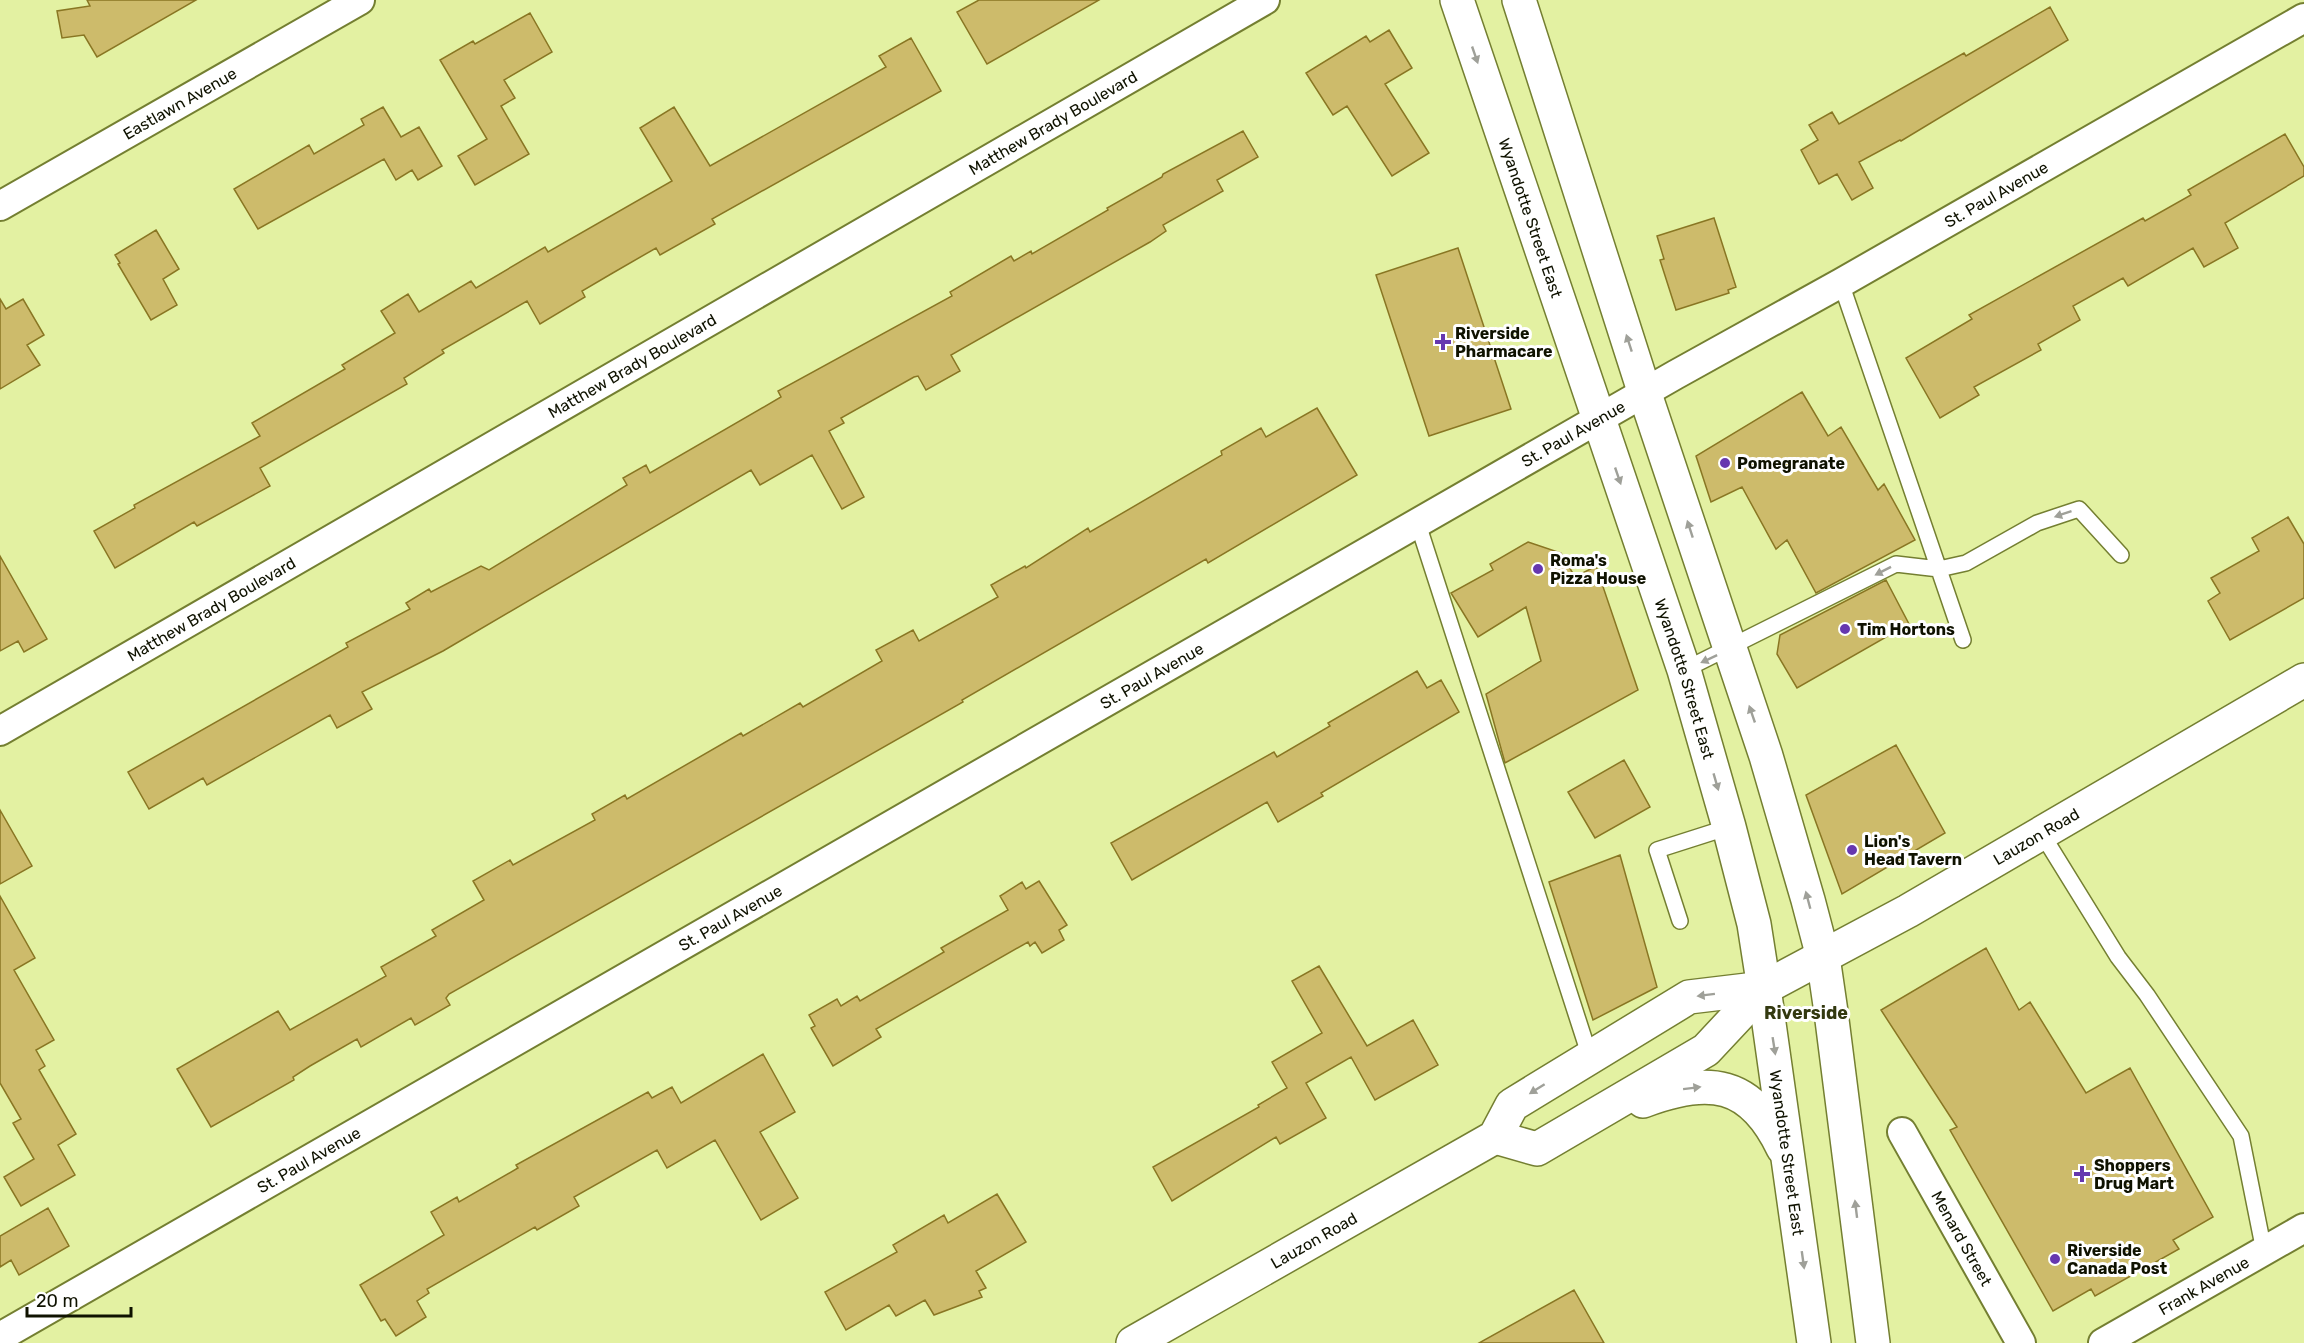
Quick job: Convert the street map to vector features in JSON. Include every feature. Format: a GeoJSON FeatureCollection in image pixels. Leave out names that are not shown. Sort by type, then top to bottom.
{"type":"FeatureCollection","features":[{"type":"Feature","properties":{"kind":"main road","name":"Wyandotte Street East"},"geometry":{"type":"LineString","coordinates":[[1456,0],[1684,670],[1729,827],[1754,924],[1814,1343]]}},
{"type":"Feature","properties":{"kind":"main road"},"geometry":{"type":"LineString","coordinates":[[1519,0],[1645,394],[1766,756],[1822,957],[1873,1343]]}},
{"type":"Feature","properties":{"kind":"main road","name":"Lauzon Road"},"geometry":{"type":"LineString","coordinates":[[1495,1137],[1537,1149],[1706,1050],[1764,988],[1857,940],[2304,680]]}},
{"type":"Feature","properties":{"kind":"main road","name":"Lauzon Road"},"geometry":{"type":"LineString","coordinates":[[1133,1343],[1495,1137],[1512,1105],[1689,997],[1764,988]]}},
{"type":"Feature","properties":{"kind":"main road"},"geometry":{"type":"LineString","coordinates":[[1577,1126],[1669,1091],[1707,1086],[1746,1097],[1770,1121],[1789,1161]]}},
{"type":"Feature","properties":{"kind":"street","name":"Eastlawn Avenue"},"geometry":{"type":"LineString","coordinates":[[0,206],[360,0]]}},
{"type":"Feature","properties":{"kind":"street","name":"Matthew Brady Boulevard"},"geometry":{"type":"LineString","coordinates":[[0,731],[1265,0]]}},
{"type":"Feature","properties":{"kind":"street","name":"St. Paul Avenue"},"geometry":{"type":"LineString","coordinates":[[0,1337],[2304,18]]}},
{"type":"Feature","properties":{"kind":"street","name":"Menard Street"},"geometry":{"type":"LineString","coordinates":[[1902,1132],[2021,1343]]}},
{"type":"Feature","properties":{"kind":"street","name":"Frank Avenue"},"geometry":{"type":"LineString","coordinates":[[2103,1343],[2304,1228]]}},
{"type":"Feature","properties":{"kind":"lane"},"geometry":{"type":"LineString","coordinates":[[1841,283],[1963,640]]}},
{"type":"Feature","properties":{"kind":"lane"},"geometry":{"type":"LineString","coordinates":[[1684,670],[1896,564],[1939,569],[1966,563],[2037,523],[2079,509],[2121,555]]}},
{"type":"Feature","properties":{"kind":"lane"},"geometry":{"type":"LineString","coordinates":[[1418,524],[1590,1057]]}},
{"type":"Feature","properties":{"kind":"lane"},"geometry":{"type":"LineString","coordinates":[[1680,921],[1657,850],[1729,827]]}},
{"type":"Feature","properties":{"kind":"lane"},"geometry":{"type":"LineString","coordinates":[[2042,834],[2118,957],[2147,995],[2241,1136],[2264,1251]]}},
{"type":"Feature","properties":{"kind":"building"},"geometry":{"type":"Polygon","coordinates":[[[87,0],[196,0],[97,57],[84,35],[62,38],[57,11],[90,6],[87,0]]]}},
{"type":"Feature","properties":{"kind":"building"},"geometry":{"type":"Polygon","coordinates":[[[979,0],[1099,0],[987,64],[957,12],[979,0]]]}},
{"type":"Feature","properties":{"kind":"building"},"geometry":{"type":"Polygon","coordinates":[[[2050,7],[2068,40],[1901,141],[1859,162],[1873,188],[1852,200],[1837,174],[1819,184],[1801,150],[1818,140],[1809,125],[1832,112],[1839,124],[1964,53],[1966,56],[2050,7]]]}},
{"type":"Feature","properties":{"kind":"building"},"geometry":{"type":"Polygon","coordinates":[[[530,13],[552,52],[504,80],[515,98],[501,106],[529,154],[475,185],[458,156],[487,139],[440,60],[473,41],[475,44],[530,13]]]}},
{"type":"Feature","properties":{"kind":"building"},"geometry":{"type":"Polygon","coordinates":[[[1389,30],[1412,68],[1385,84],[1429,153],[1392,176],[1347,106],[1333,115],[1306,73],[1366,36],[1370,42],[1389,30]]]}},
{"type":"Feature","properties":{"kind":"building"},"geometry":{"type":"Polygon","coordinates":[[[911,38],[941,91],[712,219],[715,224],[660,255],[656,248],[611,274],[582,291],[585,297],[540,324],[527,301],[442,350],[444,353],[404,378],[407,384],[260,468],[270,486],[197,526],[194,522],[115,568],[94,531],[135,508],[134,505],[260,436],[252,423],[345,369],[342,365],[395,333],[381,311],[408,294],[419,312],[471,281],[476,288],[545,247],[548,252],[672,181],[640,128],[674,107],[710,166],[886,67],[879,56],[911,38]]]}},
{"type":"Feature","properties":{"kind":"building"},"geometry":{"type":"Polygon","coordinates":[[[383,107],[401,137],[419,127],[442,166],[418,180],[412,170],[396,180],[384,159],[258,229],[234,189],[309,145],[314,154],[364,125],[361,119],[383,107]]]}},
{"type":"Feature","properties":{"kind":"building"},"geometry":{"type":"Polygon","coordinates":[[[1243,131],[1258,157],[1217,180],[1223,191],[1163,225],[1166,231],[1150,242],[951,355],[960,371],[926,390],[918,376],[914,377],[841,418],[844,423],[829,431],[864,497],[842,509],[812,455],[760,485],[751,470],[443,651],[362,692],[372,709],[337,728],[330,715],[207,785],[203,778],[149,809],[128,772],[348,647],[346,643],[410,609],[406,603],[429,589],[431,592],[481,566],[489,570],[627,485],[623,478],[646,465],[650,473],[781,397],[778,391],[952,296],[950,292],[1011,256],[1014,261],[1031,251],[1032,254],[1108,210],[1107,208],[1162,177],[1163,174],[1243,131]]]}},
{"type":"Feature","properties":{"kind":"building"},"geometry":{"type":"Polygon","coordinates":[[[2285,134],[2304,167],[2304,176],[2225,223],[2238,248],[2204,267],[2193,248],[2128,286],[2123,278],[2073,306],[2080,320],[2038,344],[2041,350],[1974,387],[1979,395],[1940,418],[1906,358],[1972,319],[1969,315],[2143,218],[2145,221],[2191,195],[2188,190],[2285,134]]]}},
{"type":"Feature","properties":{"kind":"building"},"geometry":{"type":"Polygon","coordinates":[[[1714,218],[1736,287],[1728,290],[1729,293],[1676,310],[1660,260],[1664,259],[1657,236],[1714,218]]]}},
{"type":"Feature","properties":{"kind":"building"},"geometry":{"type":"Polygon","coordinates":[[[156,230],[179,269],[163,279],[177,305],[151,320],[115,255],[156,230]]]}},
{"type":"Feature","properties":{"kind":"building","name":"Riverside Pharmacare"},"geometry":{"type":"Polygon","coordinates":[[[1458,248],[1511,409],[1429,436],[1376,275],[1458,248]]]}},
{"type":"Feature","properties":{"kind":"building"},"geometry":{"type":"Polygon","coordinates":[[[0,299],[6,309],[23,299],[44,335],[27,345],[40,365],[0,389],[0,299]]]}},
{"type":"Feature","properties":{"kind":"building"},"geometry":{"type":"Polygon","coordinates":[[[1802,392],[1828,436],[1841,427],[1878,490],[1884,484],[1915,540],[1816,593],[1787,540],[1776,549],[1742,487],[1711,502],[1696,456],[1802,392]]]}},
{"type":"Feature","properties":{"kind":"building"},"geometry":{"type":"Polygon","coordinates":[[[1317,408],[1357,475],[1208,563],[1206,559],[962,700],[963,702],[449,994],[446,998],[450,1005],[415,1025],[411,1018],[361,1047],[357,1039],[293,1077],[294,1080],[211,1127],[177,1069],[278,1011],[290,1030],[386,976],[381,967],[436,936],[432,930],[484,900],[473,881],[510,860],[513,865],[595,820],[592,814],[625,795],[627,799],[741,733],[743,736],[800,703],[803,707],[882,661],[876,650],[913,630],[919,641],[998,597],[991,585],[1025,566],[1026,568],[1088,528],[1090,532],[1222,455],[1221,451],[1261,428],[1266,437],[1317,408]]]}},
{"type":"Feature","properties":{"kind":"building"},"geometry":{"type":"Polygon","coordinates":[[[2288,517],[2304,544],[2304,598],[2230,640],[2208,601],[2220,593],[2211,578],[2259,551],[2252,538],[2288,517]]]}},
{"type":"Feature","properties":{"kind":"building"},"geometry":{"type":"Polygon","coordinates":[[[1528,542],[1561,553],[1575,577],[1596,566],[1638,690],[1505,763],[1486,694],[1541,661],[1526,607],[1478,637],[1451,593],[1493,570],[1490,564],[1528,542]]]}},
{"type":"Feature","properties":{"kind":"building"},"geometry":{"type":"Polygon","coordinates":[[[0,556],[47,639],[24,652],[18,641],[0,651],[0,556]]]}},
{"type":"Feature","properties":{"kind":"building","name":"Tim Hortons"},"geometry":{"type":"Polygon","coordinates":[[[1886,580],[1909,624],[1797,688],[1777,654],[1780,635],[1886,580]]]}},
{"type":"Feature","properties":{"kind":"building"},"geometry":{"type":"Polygon","coordinates":[[[1417,671],[1427,688],[1441,680],[1459,712],[1321,793],[1323,796],[1278,822],[1267,802],[1132,880],[1111,843],[1274,752],[1277,757],[1330,726],[1328,723],[1417,671]]]}},
{"type":"Feature","properties":{"kind":"building"},"geometry":{"type":"Polygon","coordinates":[[[1896,745],[1945,833],[1842,894],[1806,795],[1896,745]]]}},
{"type":"Feature","properties":{"kind":"building"},"geometry":{"type":"Polygon","coordinates":[[[1624,760],[1650,807],[1595,838],[1568,792],[1624,760]]]}},
{"type":"Feature","properties":{"kind":"building"},"geometry":{"type":"Polygon","coordinates":[[[0,810],[32,866],[0,884],[0,810]]]}},
{"type":"Feature","properties":{"kind":"building"},"geometry":{"type":"Polygon","coordinates":[[[1620,855],[1657,987],[1593,1020],[1549,882],[1620,855]]]}},
{"type":"Feature","properties":{"kind":"building"},"geometry":{"type":"Polygon","coordinates":[[[1039,881],[1067,925],[1059,930],[1064,940],[1042,953],[1035,942],[1030,946],[1028,942],[876,1029],[881,1037],[833,1066],[811,1028],[815,1026],[809,1015],[837,999],[841,1006],[857,996],[860,1001],[944,952],[941,948],[1008,910],[1000,896],[1022,882],[1026,889],[1039,881]]]}},
{"type":"Feature","properties":{"kind":"building"},"geometry":{"type":"Polygon","coordinates":[[[0,896],[35,958],[14,970],[54,1040],[36,1050],[45,1066],[39,1070],[76,1134],[58,1145],[75,1175],[21,1206],[4,1177],[34,1159],[13,1123],[21,1119],[0,1083],[0,896]]]}},
{"type":"Feature","properties":{"kind":"building","name":"Shoppers Drug Mart"},"geometry":{"type":"Polygon","coordinates":[[[1986,948],[2019,1010],[2030,1002],[2086,1093],[2130,1068],[2213,1217],[2173,1240],[2179,1249],[2095,1296],[2091,1289],[2053,1311],[1950,1130],[1957,1127],[1881,1010],[1986,948]]]}},
{"type":"Feature","properties":{"kind":"building"},"geometry":{"type":"Polygon","coordinates":[[[1319,966],[1367,1046],[1413,1020],[1438,1065],[1375,1100],[1351,1057],[1306,1083],[1326,1118],[1280,1144],[1276,1137],[1172,1201],[1153,1167],[1259,1107],[1258,1105],[1287,1088],[1272,1062],[1322,1033],[1292,981],[1319,966]]]}},
{"type":"Feature","properties":{"kind":"building"},"geometry":{"type":"Polygon","coordinates":[[[763,1054],[795,1112],[760,1132],[798,1198],[761,1220],[715,1140],[667,1168],[657,1150],[574,1197],[579,1206],[537,1230],[535,1227],[427,1289],[429,1293],[417,1301],[426,1317],[396,1336],[385,1319],[381,1321],[360,1285],[444,1235],[431,1212],[457,1197],[459,1202],[518,1168],[516,1165],[648,1092],[652,1098],[672,1087],[681,1103],[763,1054]]]}},
{"type":"Feature","properties":{"kind":"building"},"geometry":{"type":"Polygon","coordinates":[[[997,1194],[1026,1242],[976,1271],[986,1288],[979,1291],[982,1297],[934,1315],[925,1300],[896,1316],[889,1305],[846,1330],[825,1292],[897,1252],[893,1245],[944,1215],[948,1223],[997,1194]]]}},
{"type":"Feature","properties":{"kind":"building"},"geometry":{"type":"Polygon","coordinates":[[[48,1208],[69,1246],[19,1275],[11,1260],[0,1267],[0,1236],[48,1208]]]}},
{"type":"Feature","properties":{"kind":"building"},"geometry":{"type":"Polygon","coordinates":[[[1574,1290],[1604,1343],[1479,1343],[1574,1290]]]}},
{"type":"Feature","properties":{"kind":"place","name":"Riverside Pharmacare"},"geometry":{"type":"Point","coordinates":[1443,342]}},
{"type":"Feature","properties":{"kind":"place","name":"Pomegranate"},"geometry":{"type":"Point","coordinates":[1725,463]}},
{"type":"Feature","properties":{"kind":"place","name":"Roma's Pizza House"},"geometry":{"type":"Point","coordinates":[1538,569]}},
{"type":"Feature","properties":{"kind":"place","name":"Tim Hortons"},"geometry":{"type":"Point","coordinates":[1845,629]}},
{"type":"Feature","properties":{"kind":"place","name":"Lion's Head Tavern"},"geometry":{"type":"Point","coordinates":[1852,850]}},
{"type":"Feature","properties":{"kind":"place","name":"Shoppers Drug Mart"},"geometry":{"type":"Point","coordinates":[2082,1174]}},
{"type":"Feature","properties":{"kind":"place","name":"Riverside Canada Post"},"geometry":{"type":"Point","coordinates":[2055,1259]}},
{"type":"Feature","properties":{"kind":"district","name":"Riverside"},"geometry":{"type":"Point","coordinates":[1806,1013]}}]}
